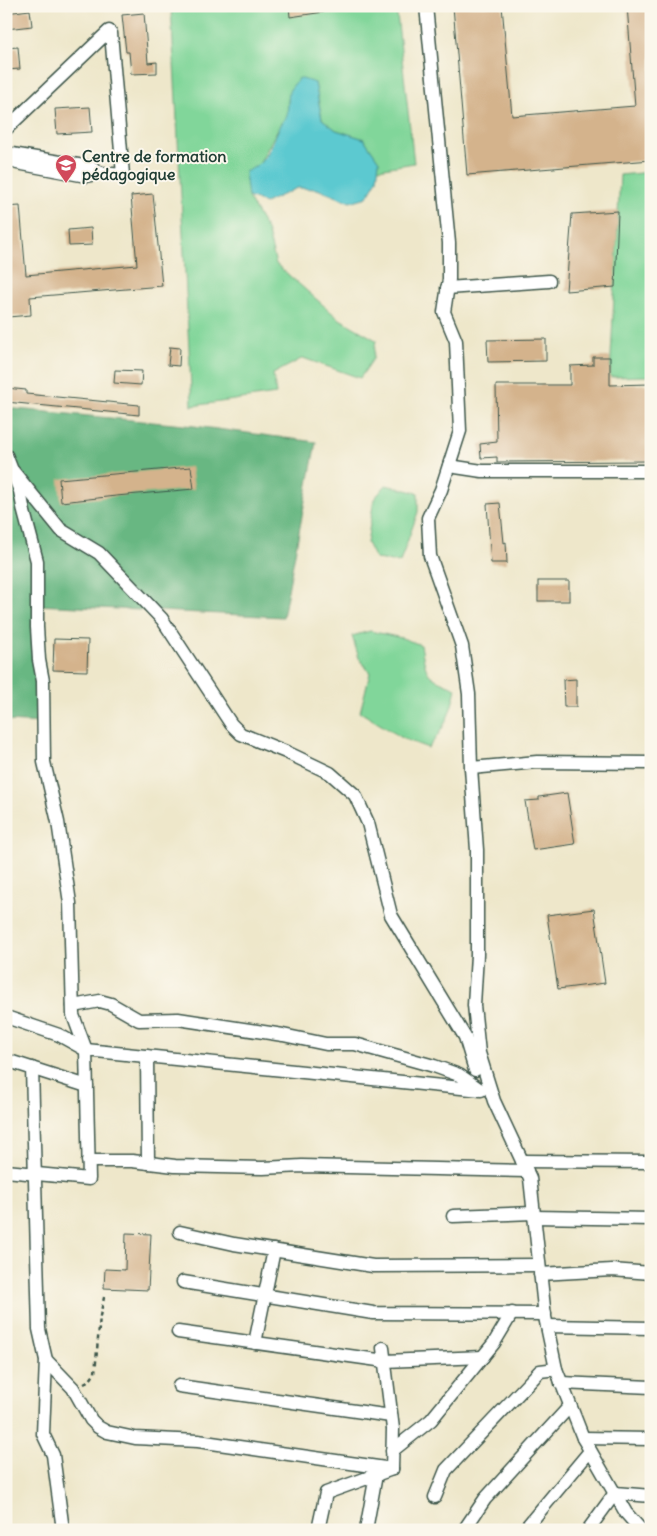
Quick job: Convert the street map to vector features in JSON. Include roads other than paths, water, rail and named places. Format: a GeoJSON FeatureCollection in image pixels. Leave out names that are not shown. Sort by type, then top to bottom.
{"type":"FeatureCollection","features":[{"type":"Feature","properties":{"kind":"street"},"geometry":{"type":"LineString","coordinates":[[426,6],[449,243],[448,288],[444,312],[456,341],[460,431],[441,490],[428,518],[430,556],[462,646],[468,694],[476,850],[477,955],[474,1005],[479,1053],[494,1101],[530,1178],[546,1320],[556,1369],[582,1438],[626,1512],[641,1530]]}},
{"type":"Feature","properties":{"kind":"street"},"geometry":{"type":"LineString","coordinates":[[6,129],[109,31],[111,33],[123,175],[101,173],[86,176],[6,161]]}},
{"type":"Feature","properties":{"kind":"street"},"geometry":{"type":"LineString","coordinates":[[6,153],[90,167],[101,173]]}},
{"type":"Feature","properties":{"kind":"street"},"geometry":{"type":"LineString","coordinates":[[448,288],[549,281]]}},
{"type":"Feature","properties":{"kind":"street"},"geometry":{"type":"LineString","coordinates":[[6,455],[20,491],[37,561],[37,627],[39,660],[43,681],[44,762],[58,822],[70,903],[73,1015],[86,1050],[89,1179],[6,1171]]}},
{"type":"Feature","properties":{"kind":"street"},"geometry":{"type":"LineString","coordinates":[[449,466],[482,471],[651,471]]}},
{"type":"Feature","properties":{"kind":"street"},"geometry":{"type":"LineString","coordinates":[[13,471],[61,530],[99,553],[162,619],[231,724],[241,734],[286,752],[330,773],[355,795],[368,823],[391,915],[465,1037],[489,1111],[516,1147]]}},
{"type":"Feature","properties":{"kind":"street"},"geometry":{"type":"LineString","coordinates":[[471,768],[538,762],[651,763]]}},
{"type":"Feature","properties":{"kind":"street"},"geometry":{"type":"LineString","coordinates":[[72,1006],[100,1001],[111,1004],[139,1020],[178,1019],[284,1035],[326,1044],[354,1044],[434,1066],[459,1075],[481,1090]]}},
{"type":"Feature","properties":{"kind":"street"},"geometry":{"type":"LineString","coordinates":[[6,1017],[59,1035],[86,1050],[481,1090]]}},
{"type":"Feature","properties":{"kind":"street"},"geometry":{"type":"LineString","coordinates":[[147,1056],[148,1163]]}},
{"type":"Feature","properties":{"kind":"street"},"geometry":{"type":"LineString","coordinates":[[6,1060],[87,1086]]}},
{"type":"Feature","properties":{"kind":"street"},"geometry":{"type":"LineString","coordinates":[[32,1068],[39,1329],[46,1360],[43,1434],[53,1455],[63,1530]]}},
{"type":"Feature","properties":{"kind":"street"},"geometry":{"type":"LineString","coordinates":[[88,1161],[175,1166],[263,1168],[302,1166],[524,1166],[651,1162]]}},
{"type":"Feature","properties":{"kind":"street"},"geometry":{"type":"LineString","coordinates":[[453,1216],[534,1215],[651,1219]]}},
{"type":"Feature","properties":{"kind":"street"},"geometry":{"type":"LineString","coordinates":[[180,1232],[234,1244],[373,1266],[612,1270],[651,1273]]}},
{"type":"Feature","properties":{"kind":"street"},"geometry":{"type":"LineString","coordinates":[[255,1343],[274,1250]]}},
{"type":"Feature","properties":{"kind":"street"},"geometry":{"type":"LineString","coordinates":[[183,1282],[372,1313],[512,1314],[546,1320],[651,1328]]}},
{"type":"Feature","properties":{"kind":"street"},"geometry":{"type":"LineString","coordinates":[[392,1451],[431,1420],[494,1343],[512,1314]]}},
{"type":"Feature","properties":{"kind":"street"},"geometry":{"type":"LineString","coordinates":[[178,1332],[385,1361],[483,1357]]}},
{"type":"Feature","properties":{"kind":"street"},"geometry":{"type":"LineString","coordinates":[[383,1348],[393,1429],[392,1469]]}},
{"type":"Feature","properties":{"kind":"street"},"geometry":{"type":"LineString","coordinates":[[46,1360],[73,1388],[91,1420],[98,1428],[107,1432],[136,1438],[198,1441],[392,1469]]}},
{"type":"Feature","properties":{"kind":"street"},"geometry":{"type":"LineString","coordinates":[[436,1497],[446,1470],[540,1371],[556,1369]]}},
{"type":"Feature","properties":{"kind":"street"},"geometry":{"type":"LineString","coordinates":[[561,1383],[651,1386]]}},
{"type":"Feature","properties":{"kind":"street"},"geometry":{"type":"LineString","coordinates":[[179,1386],[391,1416]]}},
{"type":"Feature","properties":{"kind":"street"},"geometry":{"type":"LineString","coordinates":[[464,1530],[485,1499],[570,1406]]}},
{"type":"Feature","properties":{"kind":"street"},"geometry":{"type":"LineString","coordinates":[[582,1438],[651,1439]]}},
{"type":"Feature","properties":{"kind":"street"},"geometry":{"type":"LineString","coordinates":[[524,1530],[590,1450]]}},
{"type":"Feature","properties":{"kind":"street"},"geometry":{"type":"LineString","coordinates":[[318,1530],[326,1492],[392,1469]]}},
{"type":"Feature","properties":{"kind":"street"},"geometry":{"type":"LineString","coordinates":[[366,1530],[376,1474]]}},
{"type":"Feature","properties":{"kind":"street"},"geometry":{"type":"LineString","coordinates":[[615,1493],[651,1496]]}},
{"type":"Feature","properties":{"kind":"street"},"geometry":{"type":"LineString","coordinates":[[588,1530],[615,1493]]}},
{"type":"Feature","properties":{"kind":"water"},"geometry":{"type":"Polygon","coordinates":[[[299,78],[315,83],[322,119],[336,130],[364,139],[379,161],[377,180],[367,197],[350,202],[317,189],[297,188],[265,203],[248,197],[245,172],[259,164],[267,154],[279,127],[287,116],[289,91],[299,78]]]}},
{"type":"Feature","properties":{"kind":"place","name":"Centre de formation pédagogique"},"geometry":{"type":"Point","coordinates":[66,184]}}]}
